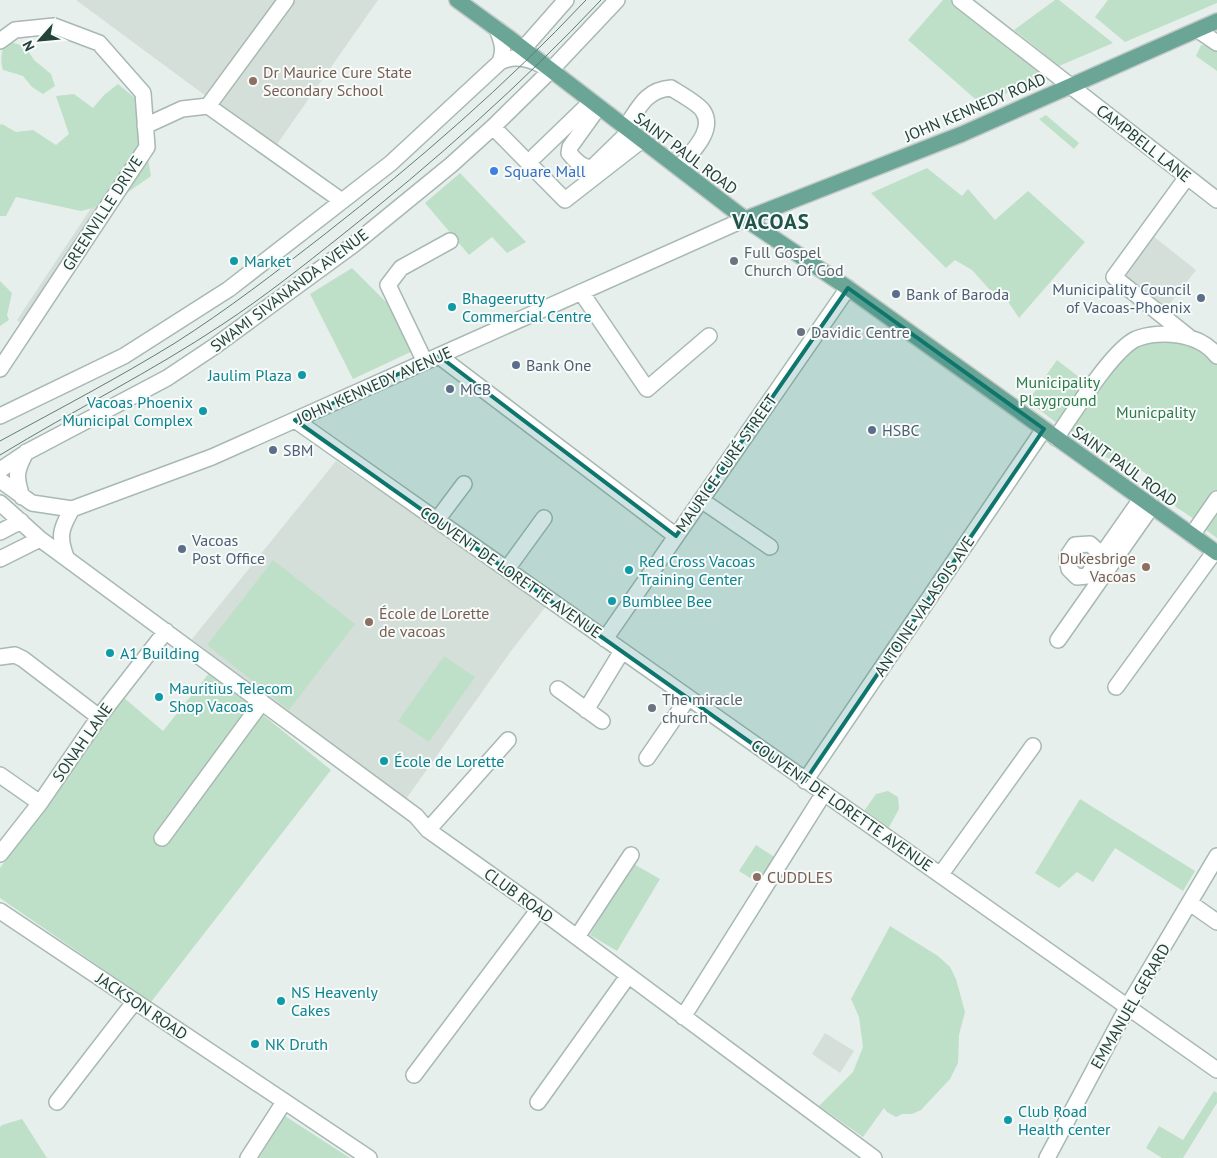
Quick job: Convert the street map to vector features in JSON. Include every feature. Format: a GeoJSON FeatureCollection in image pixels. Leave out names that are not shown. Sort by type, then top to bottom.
{"type":"FeatureCollection","features":[{"type":"Feature","properties":{"kind":"main road","name":"SAINT PAUL ROAD"},"geometry":{"type":"LineString","coordinates":[[457,0],[744,219],[848,288],[1216,552]]}},
{"type":"Feature","properties":{"kind":"main road","name":"JOHN KENNEDY ROAD"},"geometry":{"type":"LineString","coordinates":[[744,219],[962,134],[1217,21]]}},
{"type":"Feature","properties":{"kind":"street"},"geometry":{"type":"LineString","coordinates":[[208,106],[286,0]]}},
{"type":"Feature","properties":{"kind":"street"},"geometry":{"type":"LineString","coordinates":[[523,49],[566,0]]}},
{"type":"Feature","properties":{"kind":"street","name":"SWAMI SIVANANDA AVENUE"},"geometry":{"type":"LineString","coordinates":[[0,470],[27,452],[167,378],[215,346],[353,245],[451,165],[493,127],[550,71],[617,0]]}},
{"type":"Feature","properties":{"kind":"street","name":"CAMPBELL LANE"},"geometry":{"type":"LineString","coordinates":[[960,0],[1217,200]]}},
{"type":"Feature","properties":{"kind":"street","name":"GREENVILLE DRIVE"},"geometry":{"type":"LineString","coordinates":[[0,41],[15,30],[54,26],[99,43],[143,93],[146,146],[0,369]]}},
{"type":"Feature","properties":{"kind":"street"},"geometry":{"type":"LineString","coordinates":[[497,29],[503,46],[500,62]]}},
{"type":"Feature","properties":{"kind":"street"},"geometry":{"type":"LineString","coordinates":[[1198,30],[1217,44]]}},
{"type":"Feature","properties":{"kind":"street"},"geometry":{"type":"LineString","coordinates":[[0,416],[124,356],[229,289],[391,163],[500,62],[508,58],[518,57],[538,63],[550,71]]}},
{"type":"Feature","properties":{"kind":"street"},"geometry":{"type":"LineString","coordinates":[[493,127],[565,200],[632,133],[650,94],[661,89],[671,88],[703,110],[707,122],[706,132],[678,168]]}},
{"type":"Feature","properties":{"kind":"street"},"geometry":{"type":"LineString","coordinates":[[595,105],[570,148],[569,154],[583,167],[593,167],[632,133]]}},
{"type":"Feature","properties":{"kind":"street"},"geometry":{"type":"LineString","coordinates":[[535,156],[595,105]]}},
{"type":"Feature","properties":{"kind":"street"},"geometry":{"type":"LineString","coordinates":[[145,126],[182,109],[208,106],[342,201]]}},
{"type":"Feature","properties":{"kind":"street"},"geometry":{"type":"LineString","coordinates":[[1187,177],[1114,276],[1189,337],[1209,346],[1217,356]]}},
{"type":"Feature","properties":{"kind":"street","name":"JOHN KENNEDY AVENUE"},"geometry":{"type":"LineString","coordinates":[[0,480],[32,503],[72,509],[212,457],[744,219]]}},
{"type":"Feature","properties":{"kind":"street"},"geometry":{"type":"LineString","coordinates":[[450,242],[401,268],[388,285],[432,359],[676,536]]}},
{"type":"Feature","properties":{"kind":"street","name":"MAURICE CURÉ STREET"},"geometry":{"type":"LineString","coordinates":[[605,639],[848,288]]}},
{"type":"Feature","properties":{"kind":"street"},"geometry":{"type":"LineString","coordinates":[[581,292],[647,389],[709,336]]}},
{"type":"Feature","properties":{"kind":"street","name":"ANTOINE VALASOIS AVE"},"geometry":{"type":"LineString","coordinates":[[806,781],[1048,433],[1125,346],[1136,339],[1169,333],[1189,337]]}},
{"type":"Feature","properties":{"kind":"street","name":"COUVENT DE LORETTE AVENUE"},"geometry":{"type":"LineString","coordinates":[[295,420],[1217,1070]]}},
{"type":"Feature","properties":{"kind":"street"},"geometry":{"type":"LineString","coordinates":[[22,497],[17,481],[19,466],[27,452]]}},
{"type":"Feature","properties":{"kind":"street"},"geometry":{"type":"LineString","coordinates":[[436,520],[464,484]]}},
{"type":"Feature","properties":{"kind":"street"},"geometry":{"type":"LineString","coordinates":[[1192,535],[1217,499]]}},
{"type":"Feature","properties":{"kind":"street"},"geometry":{"type":"LineString","coordinates":[[701,500],[770,547]]}},
{"type":"Feature","properties":{"kind":"street","name":"CLUB ROAD"},"geometry":{"type":"LineString","coordinates":[[0,503],[40,539],[416,816],[428,830],[539,909],[874,1158]]}},
{"type":"Feature","properties":{"kind":"street"},"geometry":{"type":"LineString","coordinates":[[1101,554],[1146,503]]}},
{"type":"Feature","properties":{"kind":"street"},"geometry":{"type":"LineString","coordinates":[[1058,640],[1146,503]]}},
{"type":"Feature","properties":{"kind":"street"},"geometry":{"type":"LineString","coordinates":[[66,557],[61,544],[62,527],[72,509]]}},
{"type":"Feature","properties":{"kind":"street"},"geometry":{"type":"LineString","coordinates":[[507,569],[544,518]]}},
{"type":"Feature","properties":{"kind":"street"},"geometry":{"type":"LineString","coordinates":[[0,532],[21,521]]}},
{"type":"Feature","properties":{"kind":"street"},"geometry":{"type":"LineString","coordinates":[[0,559],[40,539]]}},
{"type":"Feature","properties":{"kind":"street"},"geometry":{"type":"LineString","coordinates":[[1116,687],[1216,552]]}},
{"type":"Feature","properties":{"kind":"street","name":"SONAH LANE"},"geometry":{"type":"LineString","coordinates":[[0,854],[40,803],[99,717],[166,631]]}},
{"type":"Feature","properties":{"kind":"street"},"geometry":{"type":"LineString","coordinates":[[586,710],[622,651]]}},
{"type":"Feature","properties":{"kind":"street"},"geometry":{"type":"LineString","coordinates":[[0,657],[15,655],[23,659],[99,717]]}},
{"type":"Feature","properties":{"kind":"street"},"geometry":{"type":"LineString","coordinates":[[558,689],[602,721]]}},
{"type":"Feature","properties":{"kind":"street"},"geometry":{"type":"LineString","coordinates":[[647,758],[688,698]]}},
{"type":"Feature","properties":{"kind":"street"},"geometry":{"type":"LineString","coordinates":[[162,838],[262,702]]}},
{"type":"Feature","properties":{"kind":"street"},"geometry":{"type":"LineString","coordinates":[[428,830],[508,740]]}},
{"type":"Feature","properties":{"kind":"street"},"geometry":{"type":"LineString","coordinates":[[941,874],[1033,746]]}},
{"type":"Feature","properties":{"kind":"street"},"geometry":{"type":"LineString","coordinates":[[0,776],[40,803]]}},
{"type":"Feature","properties":{"kind":"street"},"geometry":{"type":"LineString","coordinates":[[683,1016],[824,793]]}},
{"type":"Feature","properties":{"kind":"street"},"geometry":{"type":"LineString","coordinates":[[577,937],[631,855]]}},
{"type":"Feature","properties":{"kind":"street","name":"EMMANUEL GERARD"},"geometry":{"type":"LineString","coordinates":[[1047,1158],[1128,1006],[1217,856]]}},
{"type":"Feature","properties":{"kind":"street"},"geometry":{"type":"LineString","coordinates":[[1190,903],[1217,922]]}},
{"type":"Feature","properties":{"kind":"street"},"geometry":{"type":"LineString","coordinates":[[414,1075],[539,909]]}},
{"type":"Feature","properties":{"kind":"street","name":"JACKSON ROAD"},"geometry":{"type":"LineString","coordinates":[[0,911],[369,1158]]}},
{"type":"Feature","properties":{"kind":"street"},"geometry":{"type":"LineString","coordinates":[[538,1102],[628,976]]}},
{"type":"Feature","properties":{"kind":"street"},"geometry":{"type":"LineString","coordinates":[[57,1102],[135,1001]]}},
{"type":"Feature","properties":{"kind":"street"},"geometry":{"type":"LineString","coordinates":[[248,1158],[284,1102]]}},
{"type":"Feature","properties":{"kind":"highlighted area"},"geometry":{"type":"Polygon","coordinates":[[[848,288],[1044,429],[805,781],[295,420],[439,356],[676,536],[848,288]]]}},
{"type":"Feature","properties":{"kind":"shaded area","name":"Dr Maurice Cure State Secondary School"},"geometry":{"type":"Polygon","coordinates":[[[76,0],[378,0],[275,147],[76,0]]]}},
{"type":"Feature","properties":{"kind":"shaded area"},"geometry":{"type":"Polygon","coordinates":[[[109,181],[114,184],[22,324],[17,320],[109,181]]]}},
{"type":"Feature","properties":{"kind":"shaded area"},"geometry":{"type":"Polygon","coordinates":[[[1148,232],[1196,270],[1165,310],[1117,272],[1148,232]]]}},
{"type":"Feature","properties":{"kind":"shaded area","name":"École de Lorette de vacoas"},"geometry":{"type":"Polygon","coordinates":[[[336,461],[547,605],[511,651],[406,799],[296,723],[192,639],[336,461]]]}},
{"type":"Feature","properties":{"kind":"shaded area"},"geometry":{"type":"Polygon","coordinates":[[[825,1033],[854,1051],[840,1073],[812,1054],[825,1033]]]}},
{"type":"Feature","properties":{"kind":"green space"},"geometry":{"type":"Polygon","coordinates":[[[943,0],[956,0],[1042,76],[982,105],[908,40],[943,0]]]}},
{"type":"Feature","properties":{"kind":"green space"},"geometry":{"type":"Polygon","coordinates":[[[1055,0],[1059,0],[1113,43],[1059,66],[1014,30],[1055,0]]]}},
{"type":"Feature","properties":{"kind":"green space"},"geometry":{"type":"Polygon","coordinates":[[[1108,0],[1217,0],[1217,3],[1125,42],[1095,17],[1108,0]]]}},
{"type":"Feature","properties":{"kind":"green space"},"geometry":{"type":"Polygon","coordinates":[[[6,41],[25,46],[34,60],[51,74],[55,86],[43,94],[32,87],[23,76],[3,70],[2,56],[6,41]]]}},
{"type":"Feature","properties":{"kind":"green space"},"geometry":{"type":"Polygon","coordinates":[[[1201,45],[1217,47],[1217,71],[1196,56],[1201,45]]]}},
{"type":"Feature","properties":{"kind":"green space"},"geometry":{"type":"Polygon","coordinates":[[[118,84],[141,103],[143,130],[151,176],[114,202],[81,211],[16,197],[6,216],[0,216],[0,125],[2,124],[16,132],[33,130],[56,145],[69,134],[56,96],[74,94],[93,108],[104,95],[118,84]]]}},
{"type":"Feature","properties":{"kind":"green space"},"geometry":{"type":"Polygon","coordinates":[[[1046,115],[1079,143],[1074,149],[1039,119],[1046,115]]]}},
{"type":"Feature","properties":{"kind":"green space"},"geometry":{"type":"Polygon","coordinates":[[[927,168],[962,196],[968,189],[995,220],[1028,191],[1085,242],[1019,318],[1005,297],[989,289],[972,270],[955,260],[946,268],[871,193],[927,168]]]}},
{"type":"Feature","properties":{"kind":"green space"},"geometry":{"type":"Polygon","coordinates":[[[460,173],[526,242],[507,253],[492,237],[469,255],[425,203],[460,173]]]}},
{"type":"Feature","properties":{"kind":"green space"},"geometry":{"type":"Polygon","coordinates":[[[352,268],[395,311],[415,350],[353,379],[310,294],[352,268]]]}},
{"type":"Feature","properties":{"kind":"green space"},"geometry":{"type":"Polygon","coordinates":[[[0,281],[12,293],[7,315],[9,320],[0,326],[0,281]]]}},
{"type":"Feature","properties":{"kind":"green space","name":"Municpality"},"geometry":{"type":"Polygon","coordinates":[[[1184,341],[1206,353],[1217,365],[1217,538],[1202,527],[1195,518],[1176,507],[1162,488],[1144,472],[1125,463],[1107,458],[1069,429],[1129,349],[1144,342],[1184,341]]]}},
{"type":"Feature","properties":{"kind":"green space","name":"Municipality Playground"},"geometry":{"type":"Polygon","coordinates":[[[1057,360],[1088,384],[1058,424],[1028,401],[1057,360]]]}},
{"type":"Feature","properties":{"kind":"green space"},"geometry":{"type":"Polygon","coordinates":[[[273,560],[355,624],[289,710],[207,645],[273,560]]]}},
{"type":"Feature","properties":{"kind":"green space"},"geometry":{"type":"Polygon","coordinates":[[[444,656],[475,677],[429,742],[398,721],[444,656]]]}},
{"type":"Feature","properties":{"kind":"green space"},"geometry":{"type":"Polygon","coordinates":[[[210,672],[331,770],[151,1002],[0,898],[0,868],[123,697],[163,731],[210,672]]]}},
{"type":"Feature","properties":{"kind":"green space"},"geometry":{"type":"Polygon","coordinates":[[[888,791],[898,797],[899,809],[888,829],[864,811],[876,794],[888,791]]]}},
{"type":"Feature","properties":{"kind":"green space"},"geometry":{"type":"Polygon","coordinates":[[[1080,799],[1195,871],[1183,891],[1115,848],[1093,882],[1077,872],[1059,888],[1035,873],[1080,799]]]}},
{"type":"Feature","properties":{"kind":"green space"},"geometry":{"type":"Polygon","coordinates":[[[756,845],[779,860],[763,886],[739,871],[756,845]]]}},
{"type":"Feature","properties":{"kind":"green space"},"geometry":{"type":"Polygon","coordinates":[[[632,863],[660,879],[617,951],[590,935],[632,863]]]}},
{"type":"Feature","properties":{"kind":"green space"},"geometry":{"type":"Polygon","coordinates":[[[890,926],[938,956],[950,967],[956,979],[965,1012],[959,1035],[958,1063],[950,1079],[921,1110],[912,1114],[902,1114],[896,1117],[884,1108],[863,1137],[819,1106],[853,1072],[863,1047],[859,1017],[851,999],[890,926]]]}},
{"type":"Feature","properties":{"kind":"green space"},"geometry":{"type":"Polygon","coordinates":[[[1214,1091],[1217,1093],[1217,1103],[1183,1158],[1162,1158],[1146,1148],[1159,1126],[1183,1140],[1214,1091]]]}},
{"type":"Feature","properties":{"kind":"green space"},"geometry":{"type":"Polygon","coordinates":[[[285,1116],[350,1158],[259,1158],[285,1116]]]}},
{"type":"Feature","properties":{"kind":"green space"},"geometry":{"type":"Polygon","coordinates":[[[22,1119],[47,1158],[0,1158],[0,1127],[22,1119]]]}},
{"type":"Feature","properties":{"kind":"tram line"},"geometry":{"type":"LineString","coordinates":[[0,441],[175,343],[270,276],[427,151],[493,92],[556,32],[586,0]]}},
{"type":"Feature","properties":{"kind":"tram line"},"geometry":{"type":"LineString","coordinates":[[0,455],[196,342],[283,281],[376,208],[476,122],[571,32],[601,0]]}},
{"type":"Feature","properties":{"kind":"place","name":"Dr Maurice Cure State Secondary School"},"geometry":{"type":"Point","coordinates":[253,81]}},
{"type":"Feature","properties":{"kind":"place","name":"Square Mall"},"geometry":{"type":"Point","coordinates":[494,171]}},
{"type":"Feature","properties":{"kind":"place","name":"Market"},"geometry":{"type":"Point","coordinates":[234,261]}},
{"type":"Feature","properties":{"kind":"place","name":"Full Gospel Church Of God"},"geometry":{"type":"Point","coordinates":[734,261]}},
{"type":"Feature","properties":{"kind":"place","name":"Bank of Baroda"},"geometry":{"type":"Point","coordinates":[896,294]}},
{"type":"Feature","properties":{"kind":"place","name":"Municipality Council of Vacoas-Phoenix"},"geometry":{"type":"Point","coordinates":[1201,298]}},
{"type":"Feature","properties":{"kind":"place","name":"Bhageerutty Commercial Centre"},"geometry":{"type":"Point","coordinates":[452,307]}},
{"type":"Feature","properties":{"kind":"place","name":"Davidic Centre"},"geometry":{"type":"Point","coordinates":[801,332]}},
{"type":"Feature","properties":{"kind":"place","name":"Bank One"},"geometry":{"type":"Point","coordinates":[516,365]}},
{"type":"Feature","properties":{"kind":"place","name":"Jaulim Plaza"},"geometry":{"type":"Point","coordinates":[302,375]}},
{"type":"Feature","properties":{"kind":"place","name":"MCB"},"geometry":{"type":"Point","coordinates":[450,389]}},
{"type":"Feature","properties":{"kind":"place","name":"Vacoas Phoenix Municipal Complex"},"geometry":{"type":"Point","coordinates":[203,411]}},
{"type":"Feature","properties":{"kind":"place","name":"HSBC"},"geometry":{"type":"Point","coordinates":[872,430]}},
{"type":"Feature","properties":{"kind":"place","name":"SBM"},"geometry":{"type":"Point","coordinates":[273,450]}},
{"type":"Feature","properties":{"kind":"place","name":"Vacoas Post Office"},"geometry":{"type":"Point","coordinates":[182,549]}},
{"type":"Feature","properties":{"kind":"place","name":"Dukesbrige Vacoas"},"geometry":{"type":"Point","coordinates":[1146,567]}},
{"type":"Feature","properties":{"kind":"place","name":"Red Cross Vacoas Training Center"},"geometry":{"type":"Point","coordinates":[629,570]}},
{"type":"Feature","properties":{"kind":"place","name":"Bumblee Bee"},"geometry":{"type":"Point","coordinates":[612,601]}},
{"type":"Feature","properties":{"kind":"place","name":"École de Lorette de vacoas"},"geometry":{"type":"Point","coordinates":[369,622]}},
{"type":"Feature","properties":{"kind":"place","name":"A1 Building"},"geometry":{"type":"Point","coordinates":[110,653]}},
{"type":"Feature","properties":{"kind":"place","name":"Mauritius Telecom Shop Vacoas"},"geometry":{"type":"Point","coordinates":[159,697]}},
{"type":"Feature","properties":{"kind":"place","name":"The miracle church"},"geometry":{"type":"Point","coordinates":[652,708]}},
{"type":"Feature","properties":{"kind":"place","name":"École de Lorette"},"geometry":{"type":"Point","coordinates":[384,761]}},
{"type":"Feature","properties":{"kind":"place","name":"CUDDLES"},"geometry":{"type":"Point","coordinates":[757,877]}},
{"type":"Feature","properties":{"kind":"place","name":"NS Heavenly Cakes"},"geometry":{"type":"Point","coordinates":[281,1001]}},
{"type":"Feature","properties":{"kind":"place","name":"NK Druth"},"geometry":{"type":"Point","coordinates":[255,1044]}},
{"type":"Feature","properties":{"kind":"place","name":"Club Road Health center"},"geometry":{"type":"Point","coordinates":[1008,1120]}},
{"type":"Feature","properties":{"kind":"district","name":"VACOAS"},"geometry":{"type":"Point","coordinates":[771,222]}}]}
